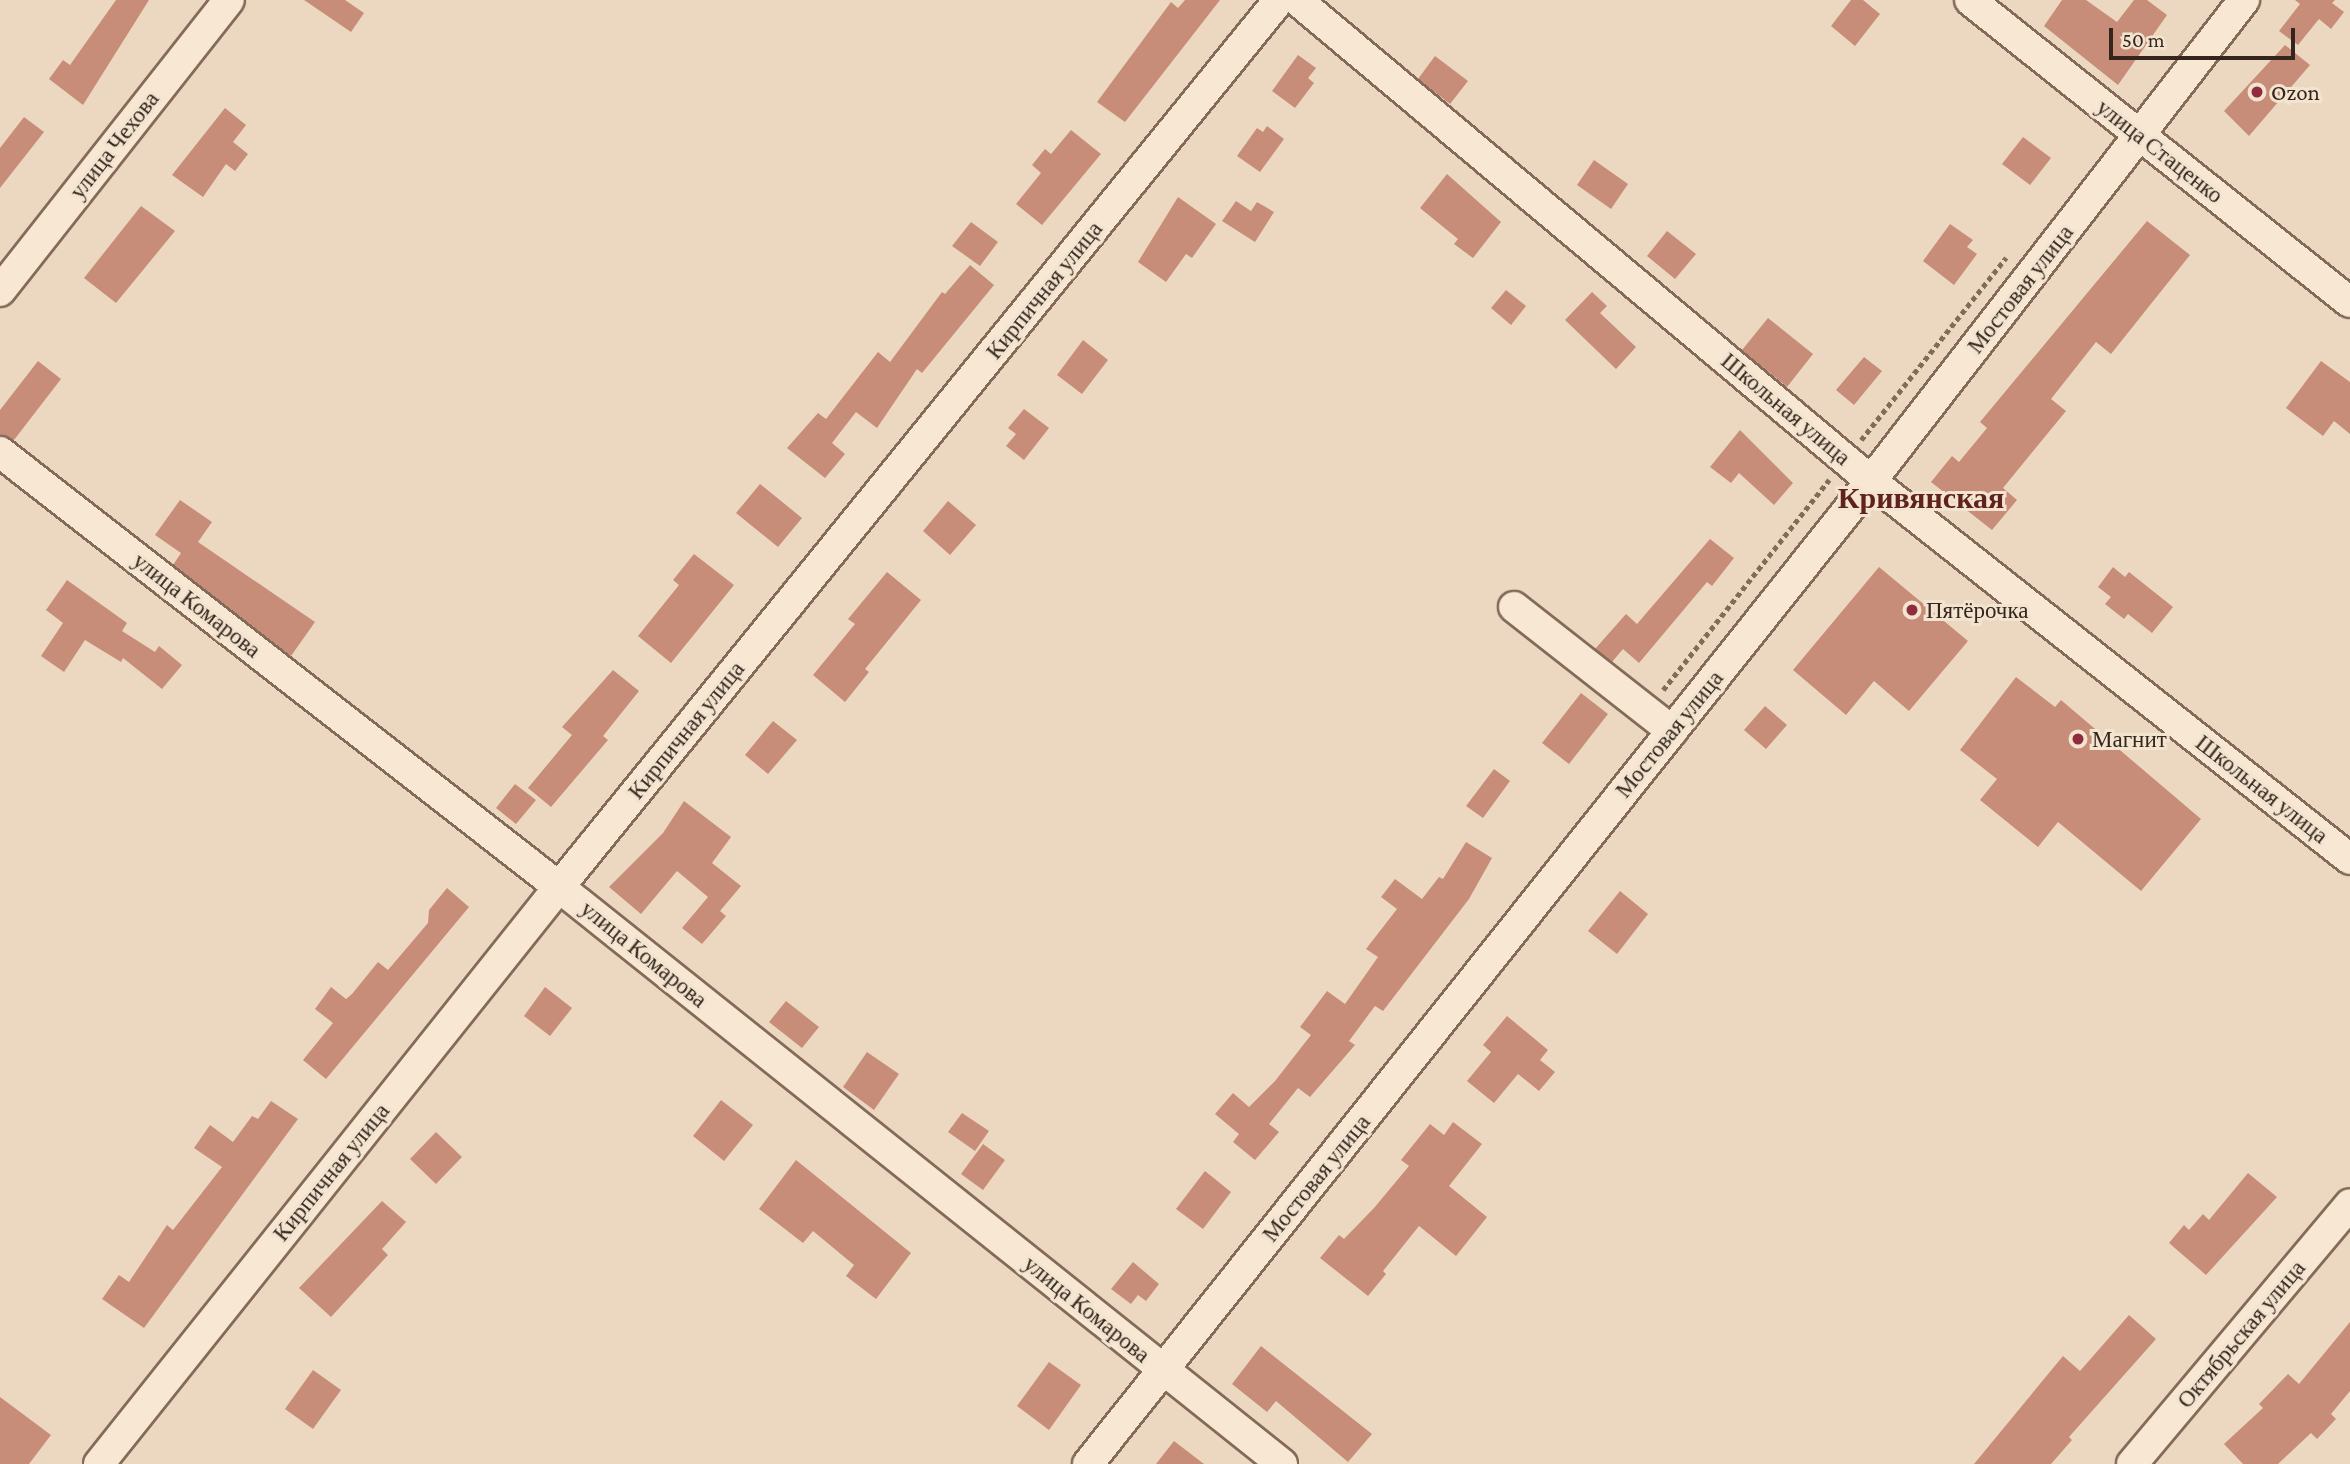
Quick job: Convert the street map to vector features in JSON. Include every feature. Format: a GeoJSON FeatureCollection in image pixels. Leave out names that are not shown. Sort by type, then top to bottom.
{"type":"FeatureCollection","features":[{"type":"Feature","properties":{"kind":"street","name":"улица Чехова"},"geometry":{"type":"LineString","coordinates":[[0,291],[229,0]]}},
{"type":"Feature","properties":{"kind":"street","name":"Кирпичная улица"},"geometry":{"type":"LineString","coordinates":[[99,1464],[559,887],[1279,0]]}},
{"type":"Feature","properties":{"kind":"street","name":"Школьная улица"},"geometry":{"type":"LineString","coordinates":[[1297,0],[1871,481],[2350,859]]}},
{"type":"Feature","properties":{"kind":"street","name":"улица Стаценко"},"geometry":{"type":"LineString","coordinates":[[1970,0],[2350,302]]}},
{"type":"Feature","properties":{"kind":"street","name":"Мостовая улица"},"geometry":{"type":"LineString","coordinates":[[1088,1464],[1871,481],[2244,0]]}},
{"type":"Feature","properties":{"kind":"street","name":"улица Комарова"},"geometry":{"type":"LineString","coordinates":[[0,452],[559,887],[1282,1464]]}},
{"type":"Feature","properties":{"kind":"street"},"geometry":{"type":"LineString","coordinates":[[1514,607],[1672,731]]}},
{"type":"Feature","properties":{"kind":"street","name":"Октябрьская улица"},"geometry":{"type":"LineString","coordinates":[[2132,1464],[2350,1204]]}},
{"type":"Feature","properties":{"kind":"path"},"geometry":{"type":"LineString","coordinates":[[1646,712],[2008,256]]}},
{"type":"Feature","properties":{"kind":"building"},"geometry":{"type":"Polygon","coordinates":[[[116,0],[149,0],[83,105],[49,79],[63,60],[70,65],[116,0]]]}},
{"type":"Feature","properties":{"kind":"building"},"geometry":{"type":"Polygon","coordinates":[[[304,0],[345,0],[364,13],[351,32],[304,0]]]}},
{"type":"Feature","properties":{"kind":"building"},"geometry":{"type":"Polygon","coordinates":[[[1185,0],[1220,0],[1125,122],[1097,102],[1171,2],[1178,8],[1185,0]]]}},
{"type":"Feature","properties":{"kind":"building"},"geometry":{"type":"Polygon","coordinates":[[[1851,0],[1863,0],[1880,14],[1855,46],[1831,26],[1851,0]]]}},
{"type":"Feature","properties":{"kind":"building"},"geometry":{"type":"Polygon","coordinates":[[[2062,0],[2086,0],[2117,22],[2134,0],[2147,0],[2167,15],[2118,85],[2044,26],[2062,0]]]}},
{"type":"Feature","properties":{"kind":"building"},"geometry":{"type":"Polygon","coordinates":[[[2295,0],[2335,0],[2332,3],[2344,12],[2331,29],[2319,19],[2298,45],[2279,31],[2300,4],[2295,0]]]}},
{"type":"Feature","properties":{"kind":"building"},"geometry":{"type":"Polygon","coordinates":[[[2285,45],[2310,65],[2249,136],[2224,111],[2285,45]]]}},
{"type":"Feature","properties":{"kind":"building"},"geometry":{"type":"Polygon","coordinates":[[[1298,55],[1316,68],[1308,78],[1314,83],[1295,108],[1272,91],[1298,55]]]}},
{"type":"Feature","properties":{"kind":"building"},"geometry":{"type":"Polygon","coordinates":[[[1435,56],[1468,81],[1450,104],[1418,79],[1435,56]]]}},
{"type":"Feature","properties":{"kind":"building"},"geometry":{"type":"Polygon","coordinates":[[[225,108],[246,125],[233,142],[248,154],[235,171],[226,164],[203,197],[172,175],[225,108]]]}},
{"type":"Feature","properties":{"kind":"building"},"geometry":{"type":"Polygon","coordinates":[[[24,117],[44,132],[0,188],[0,148],[24,117]]]}},
{"type":"Feature","properties":{"kind":"building"},"geometry":{"type":"Polygon","coordinates":[[[1267,126],[1284,139],[1260,172],[1237,156],[1257,128],[1263,132],[1267,126]]]}},
{"type":"Feature","properties":{"kind":"building"},"geometry":{"type":"Polygon","coordinates":[[[1071,130],[1101,154],[1042,225],[1016,204],[1041,173],[1032,165],[1045,149],[1051,154],[1071,130]]]}},
{"type":"Feature","properties":{"kind":"building"},"geometry":{"type":"Polygon","coordinates":[[[2023,137],[2051,158],[2030,185],[2002,164],[2023,137]]]}},
{"type":"Feature","properties":{"kind":"building"},"geometry":{"type":"Polygon","coordinates":[[[1594,160],[1628,184],[1611,209],[1577,185],[1594,160]]]}},
{"type":"Feature","properties":{"kind":"building"},"geometry":{"type":"Polygon","coordinates":[[[1447,174],[1501,222],[1473,258],[1454,244],[1458,239],[1420,208],[1447,174]]]}},
{"type":"Feature","properties":{"kind":"building"},"geometry":{"type":"Polygon","coordinates":[[[1178,197],[1216,224],[1192,258],[1186,254],[1166,282],[1138,262],[1178,197]]]}},
{"type":"Feature","properties":{"kind":"building"},"geometry":{"type":"Polygon","coordinates":[[[1236,201],[1251,211],[1257,202],[1274,212],[1255,242],[1222,221],[1236,201]]]}},
{"type":"Feature","properties":{"kind":"building"},"geometry":{"type":"Polygon","coordinates":[[[141,206],[175,231],[116,303],[84,278],[141,206]]]}},
{"type":"Feature","properties":{"kind":"building"},"geometry":{"type":"Polygon","coordinates":[[[2147,221],[2190,255],[2111,354],[2096,342],[2051,399],[2066,411],[2003,488],[2017,500],[1992,530],[1931,482],[1952,456],[1959,462],[1987,428],[1980,422],[2147,221]]]}},
{"type":"Feature","properties":{"kind":"building"},"geometry":{"type":"Polygon","coordinates":[[[971,222],[998,242],[980,266],[952,246],[971,222]]]}},
{"type":"Feature","properties":{"kind":"building"},"geometry":{"type":"Polygon","coordinates":[[[1950,224],[1973,240],[1967,247],[1977,254],[1954,285],[1923,261],[1950,224]]]}},
{"type":"Feature","properties":{"kind":"building"},"geometry":{"type":"Polygon","coordinates":[[[1667,231],[1696,254],[1675,279],[1647,256],[1667,231]]]}},
{"type":"Feature","properties":{"kind":"building"},"geometry":{"type":"Polygon","coordinates":[[[970,265],[994,285],[922,373],[917,369],[877,428],[856,412],[832,443],[845,454],[825,478],[787,448],[818,413],[826,419],[878,352],[890,362],[942,292],[945,294],[970,265]]]}},
{"type":"Feature","properties":{"kind":"building"},"geometry":{"type":"Polygon","coordinates":[[[1506,290],[1526,306],[1511,325],[1491,308],[1506,290]]]}},
{"type":"Feature","properties":{"kind":"building"},"geometry":{"type":"Polygon","coordinates":[[[1592,292],[1607,306],[1600,313],[1636,347],[1616,369],[1565,320],[1592,292]]]}},
{"type":"Feature","properties":{"kind":"building"},"geometry":{"type":"Polygon","coordinates":[[[1768,318],[1813,354],[1787,387],[1742,350],[1768,318]]]}},
{"type":"Feature","properties":{"kind":"building"},"geometry":{"type":"Polygon","coordinates":[[[1083,340],[1108,360],[1082,394],[1057,375],[1083,340]]]}},
{"type":"Feature","properties":{"kind":"building"},"geometry":{"type":"Polygon","coordinates":[[[1864,357],[1882,371],[1854,405],[1836,390],[1864,357]]]}},
{"type":"Feature","properties":{"kind":"building"},"geometry":{"type":"Polygon","coordinates":[[[38,361],[61,379],[14,440],[0,435],[0,410],[38,361]]]}},
{"type":"Feature","properties":{"kind":"building"},"geometry":{"type":"Polygon","coordinates":[[[2321,361],[2350,382],[2350,434],[2334,421],[2323,436],[2286,408],[2321,361]]]}},
{"type":"Feature","properties":{"kind":"building"},"geometry":{"type":"Polygon","coordinates":[[[1024,409],[1049,428],[1024,460],[1006,446],[1016,434],[1008,428],[1024,409]]]}},
{"type":"Feature","properties":{"kind":"building"},"geometry":{"type":"Polygon","coordinates":[[[1740,430],[1793,483],[1774,505],[1739,473],[1731,483],[1710,467],[1740,430]]]}},
{"type":"Feature","properties":{"kind":"building"},"geometry":{"type":"Polygon","coordinates":[[[760,484],[802,518],[778,547],[736,513],[760,484]]]}},
{"type":"Feature","properties":{"kind":"building"},"geometry":{"type":"Polygon","coordinates":[[[180,500],[212,522],[198,542],[315,622],[291,656],[173,565],[181,553],[155,535],[180,500]]]}},
{"type":"Feature","properties":{"kind":"building"},"geometry":{"type":"Polygon","coordinates":[[[948,501],[976,525],[950,555],[923,531],[948,501]]]}},
{"type":"Feature","properties":{"kind":"building"},"geometry":{"type":"Polygon","coordinates":[[[1710,539],[1734,558],[1712,586],[1707,582],[1639,663],[1623,649],[1612,662],[1595,649],[1626,614],[1637,624],[1710,539]]]}},
{"type":"Feature","properties":{"kind":"building"},"geometry":{"type":"Polygon","coordinates":[[[694,554],[734,585],[671,663],[638,636],[679,585],[673,580],[694,554]]]}},
{"type":"Feature","properties":{"kind":"building"},"geometry":{"type":"Polygon","coordinates":[[[1879,567],[1968,641],[1909,711],[1874,681],[1846,715],[1793,670],[1879,567]]]}},
{"type":"Feature","properties":{"kind":"building"},"geometry":{"type":"Polygon","coordinates":[[[2113,567],[2125,577],[2129,572],[2173,607],[2152,633],[2128,614],[2124,619],[2105,604],[2111,597],[2098,587],[2113,567]]]}},
{"type":"Feature","properties":{"kind":"building"},"geometry":{"type":"Polygon","coordinates":[[[887,572],[921,600],[865,669],[869,672],[845,702],[813,675],[855,624],[848,619],[887,572]]]}},
{"type":"Feature","properties":{"kind":"building"},"geometry":{"type":"Polygon","coordinates":[[[67,580],[127,623],[122,631],[155,652],[159,646],[182,665],[162,689],[123,658],[121,662],[85,640],[64,672],[41,656],[63,623],[46,610],[67,580]]]}},
{"type":"Feature","properties":{"kind":"building"},"geometry":{"type":"Polygon","coordinates":[[[613,670],[639,691],[603,736],[608,740],[551,807],[528,788],[572,735],[562,727],[613,670]]]}},
{"type":"Feature","properties":{"kind":"building"},"geometry":{"type":"Polygon","coordinates":[[[2016,677],[2055,707],[2061,700],[2201,819],[2141,891],[2058,822],[2038,847],[1980,800],[1997,779],[1960,750],[2016,677]]]}},
{"type":"Feature","properties":{"kind":"building"},"geometry":{"type":"Polygon","coordinates":[[[1581,693],[1608,714],[1569,764],[1542,743],[1581,693]]]}},
{"type":"Feature","properties":{"kind":"building"},"geometry":{"type":"Polygon","coordinates":[[[1765,706],[1787,725],[1766,749],[1744,730],[1765,706]]]}},
{"type":"Feature","properties":{"kind":"building"},"geometry":{"type":"Polygon","coordinates":[[[773,721],[797,740],[768,774],[745,755],[773,721]]]}},
{"type":"Feature","properties":{"kind":"building"},"geometry":{"type":"Polygon","coordinates":[[[1494,769],[1510,781],[1483,818],[1466,806],[1494,769]]]}},
{"type":"Feature","properties":{"kind":"building"},"geometry":{"type":"Polygon","coordinates":[[[515,784],[536,800],[516,824],[496,808],[515,784]]]}},
{"type":"Feature","properties":{"kind":"building"},"geometry":{"type":"Polygon","coordinates":[[[684,801],[731,837],[712,863],[741,886],[720,911],[726,916],[702,944],[682,928],[708,897],[677,871],[641,914],[609,887],[663,833],[684,801]]]}},
{"type":"Feature","properties":{"kind":"building"},"geometry":{"type":"Polygon","coordinates":[[[1466,842],[1492,858],[1469,899],[1383,1011],[1375,1006],[1349,1041],[1355,1045],[1310,1097],[1298,1088],[1269,1124],[1279,1132],[1255,1160],[1233,1142],[1239,1134],[1215,1114],[1233,1093],[1249,1107],[1275,1081],[1311,1035],[1300,1027],[1327,991],[1345,1004],[1378,957],[1366,949],[1397,909],[1381,897],[1395,879],[1422,899],[1439,877],[1443,879],[1466,842]]]}},
{"type":"Feature","properties":{"kind":"building"},"geometry":{"type":"Polygon","coordinates":[[[447,888],[469,907],[326,1079],[303,1060],[333,1023],[315,1009],[331,987],[346,999],[378,962],[388,970],[428,923],[429,910],[447,888]]]}},
{"type":"Feature","properties":{"kind":"building"},"geometry":{"type":"Polygon","coordinates":[[[1620,891],[1648,914],[1617,954],[1588,931],[1620,891]]]}},
{"type":"Feature","properties":{"kind":"building"},"geometry":{"type":"Polygon","coordinates":[[[545,987],[572,1008],[550,1036],[524,1016],[545,987]]]}},
{"type":"Feature","properties":{"kind":"building"},"geometry":{"type":"Polygon","coordinates":[[[786,1001],[819,1027],[802,1048],[769,1022],[786,1001]]]}},
{"type":"Feature","properties":{"kind":"building"},"geometry":{"type":"Polygon","coordinates":[[[1507,1016],[1548,1050],[1540,1060],[1555,1072],[1539,1091],[1518,1074],[1494,1103],[1467,1081],[1491,1052],[1483,1045],[1507,1016]]]}},
{"type":"Feature","properties":{"kind":"building"},"geometry":{"type":"Polygon","coordinates":[[[867,1052],[899,1074],[874,1110],[843,1087],[867,1052]]]}},
{"type":"Feature","properties":{"kind":"building"},"geometry":{"type":"Polygon","coordinates":[[[721,1100],[753,1125],[724,1161],[693,1136],[721,1100]]]}},
{"type":"Feature","properties":{"kind":"building"},"geometry":{"type":"Polygon","coordinates":[[[271,1101],[298,1119],[144,1328],[102,1299],[119,1275],[129,1282],[167,1225],[173,1230],[222,1167],[194,1148],[210,1125],[233,1142],[252,1116],[258,1119],[271,1101]]]}},
{"type":"Feature","properties":{"kind":"building"},"geometry":{"type":"Polygon","coordinates":[[[962,1113],[989,1131],[975,1151],[948,1132],[962,1113]]]}},
{"type":"Feature","properties":{"kind":"building"},"geometry":{"type":"Polygon","coordinates":[[[1453,1122],[1482,1144],[1449,1186],[1487,1217],[1456,1256],[1419,1226],[1383,1271],[1386,1274],[1368,1296],[1320,1258],[1339,1235],[1344,1239],[1374,1208],[1409,1166],[1401,1160],[1430,1124],[1444,1135],[1453,1122]]]}},
{"type":"Feature","properties":{"kind":"building"},"geometry":{"type":"Polygon","coordinates":[[[436,1132],[462,1157],[436,1184],[410,1159],[436,1132]]]}},
{"type":"Feature","properties":{"kind":"building"},"geometry":{"type":"Polygon","coordinates":[[[983,1144],[1005,1160],[983,1190],[961,1174],[983,1144]]]}},
{"type":"Feature","properties":{"kind":"building"},"geometry":{"type":"Polygon","coordinates":[[[796,1160],[911,1253],[876,1299],[846,1276],[854,1265],[813,1231],[803,1243],[759,1209],[796,1160]]]}},
{"type":"Feature","properties":{"kind":"building"},"geometry":{"type":"Polygon","coordinates":[[[1205,1171],[1231,1192],[1203,1229],[1176,1209],[1205,1171]]]}},
{"type":"Feature","properties":{"kind":"building"},"geometry":{"type":"Polygon","coordinates":[[[2248,1173],[2277,1197],[2206,1275],[2169,1243],[2184,1225],[2189,1230],[2203,1214],[2209,1220],[2248,1173]]]}},
{"type":"Feature","properties":{"kind":"building"},"geometry":{"type":"Polygon","coordinates":[[[382,1201],[406,1222],[382,1249],[388,1255],[331,1317],[299,1288],[382,1201]]]}},
{"type":"Feature","properties":{"kind":"building"},"geometry":{"type":"Polygon","coordinates":[[[1133,1262],[1159,1284],[1146,1301],[1138,1295],[1131,1304],[1111,1289],[1133,1262]]]}},
{"type":"Feature","properties":{"kind":"building"},"geometry":{"type":"Polygon","coordinates":[[[2129,1315],[2156,1339],[2069,1437],[2072,1440],[2051,1464],[1974,1464],[2063,1356],[2080,1371],[2129,1315]]]}},
{"type":"Feature","properties":{"kind":"building"},"geometry":{"type":"Polygon","coordinates":[[[2350,1322],[2350,1391],[2331,1414],[2336,1419],[2317,1439],[2311,1433],[2278,1464],[2243,1464],[2224,1444],[2263,1408],[2259,1404],[2288,1374],[2299,1384],[2350,1322]]]}},
{"type":"Feature","properties":{"kind":"building"},"geometry":{"type":"Polygon","coordinates":[[[1261,1346],[1372,1434],[1348,1462],[1276,1401],[1267,1412],[1232,1384],[1261,1346]]]}},
{"type":"Feature","properties":{"kind":"building"},"geometry":{"type":"Polygon","coordinates":[[[1049,1362],[1081,1385],[1049,1430],[1017,1406],[1049,1362]]]}},
{"type":"Feature","properties":{"kind":"building"},"geometry":{"type":"Polygon","coordinates":[[[313,1370],[341,1390],[313,1429],[285,1409],[313,1370]]]}},
{"type":"Feature","properties":{"kind":"building"},"geometry":{"type":"Polygon","coordinates":[[[0,1397],[51,1435],[29,1464],[0,1464],[0,1397]]]}},
{"type":"Feature","properties":{"kind":"building"},"geometry":{"type":"Polygon","coordinates":[[[1174,1441],[1204,1464],[1156,1464],[1174,1441]]]}},
{"type":"Feature","properties":{"kind":"place","name":"Ozon"},"geometry":{"type":"Point","coordinates":[2257,92]}},
{"type":"Feature","properties":{"kind":"place","name":"Пятёрочка"},"geometry":{"type":"Point","coordinates":[1912,610]}},
{"type":"Feature","properties":{"kind":"place","name":"Магнит"},"geometry":{"type":"Point","coordinates":[2078,739]}},
{"type":"Feature","properties":{"kind":"district","name":"Кривянская"},"geometry":{"type":"Point","coordinates":[1921,498]}}]}
